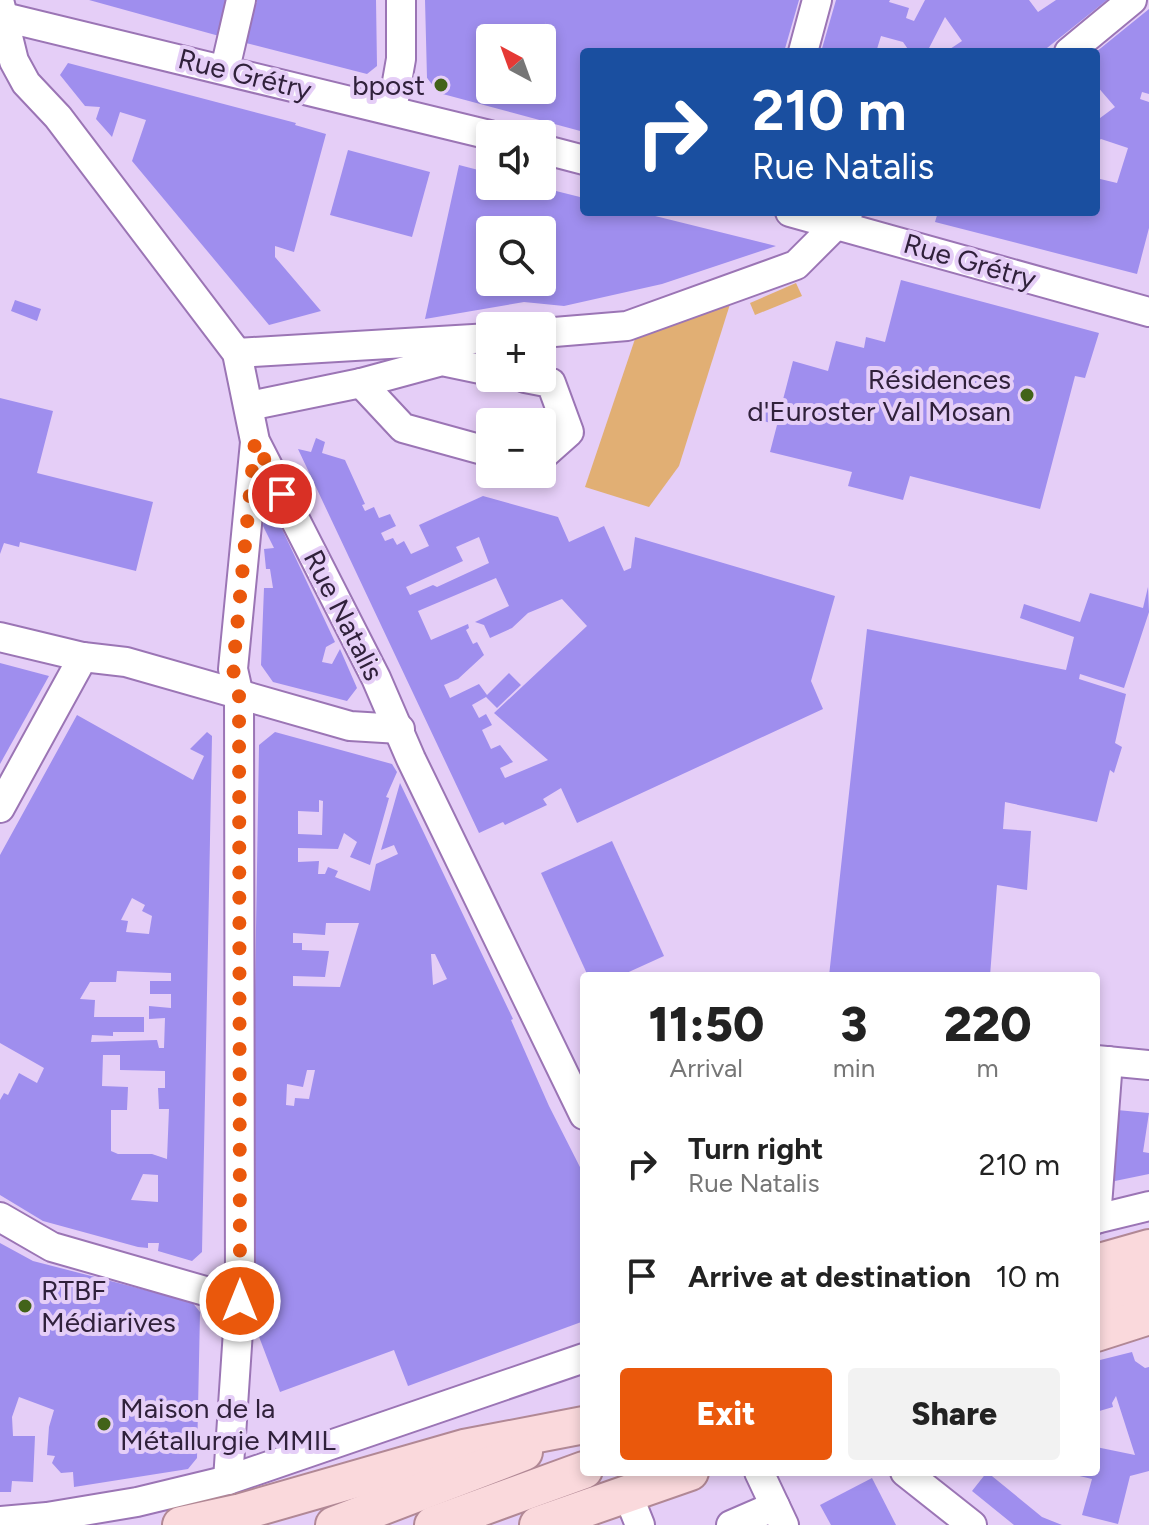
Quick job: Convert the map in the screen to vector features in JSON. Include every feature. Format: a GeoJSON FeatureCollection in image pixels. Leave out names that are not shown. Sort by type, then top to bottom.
{"type":"FeatureCollection","features":[{"type":"Feature","properties":{"kind":"main road"},"geometry":{"type":"LineString","coordinates":[[1100,1262],[1149,1248]]}},
{"type":"Feature","properties":{"kind":"main road"},"geometry":{"type":"LineString","coordinates":[[1100,1295],[1149,1282]]}},
{"type":"Feature","properties":{"kind":"main road"},"geometry":{"type":"LineString","coordinates":[[1100,1332],[1149,1316]]}},
{"type":"Feature","properties":{"kind":"main road"},"geometry":{"type":"LineString","coordinates":[[181,1525],[241,1512],[464,1448],[580,1427]]}},
{"type":"Feature","properties":{"kind":"main road"},"geometry":{"type":"LineString","coordinates":[[334,1525],[479,1471],[580,1428]]}},
{"type":"Feature","properties":{"kind":"main road"},"geometry":{"type":"LineString","coordinates":[[433,1525],[580,1471]]}},
{"type":"Feature","properties":{"kind":"main road"},"geometry":{"type":"LineString","coordinates":[[558,1522],[647,1496],[683,1476]]}},
{"type":"Feature","properties":{"kind":"street"},"geometry":{"type":"LineString","coordinates":[[225,69],[241,0]]}},
{"type":"Feature","properties":{"kind":"street"},"geometry":{"type":"LineString","coordinates":[[392,110],[401,59],[401,0]]}},
{"type":"Feature","properties":{"kind":"street"},"geometry":{"type":"LineString","coordinates":[[804,48],[817,0]]}},
{"type":"Feature","properties":{"kind":"street"},"geometry":{"type":"LineString","coordinates":[[1074,48],[1132,0]]}},
{"type":"Feature","properties":{"kind":"street","name":"Rue Grétry"},"geometry":{"type":"LineString","coordinates":[[1,12],[476,131]]}},
{"type":"Feature","properties":{"kind":"street","name":"Rue Natalis"},"geometry":{"type":"LineString","coordinates":[[1,12],[14,61],[26,83],[58,117],[237,353],[255,441],[400,729],[411,759],[580,1107]]}},
{"type":"Feature","properties":{"kind":"street"},"geometry":{"type":"LineString","coordinates":[[556,153],[580,159]]}},
{"type":"Feature","properties":{"kind":"street"},"geometry":{"type":"LineString","coordinates":[[556,332],[627,326],[796,265],[842,217]]}},
{"type":"Feature","properties":{"kind":"street","name":"Rue Grétry"},"geometry":{"type":"LineString","coordinates":[[842,217],[1149,312]]}},
{"type":"Feature","properties":{"kind":"street"},"geometry":{"type":"LineString","coordinates":[[237,353],[476,339]]}},
{"type":"Feature","properties":{"kind":"street"},"geometry":{"type":"LineString","coordinates":[[249,406],[361,383],[442,361],[476,368]]}},
{"type":"Feature","properties":{"kind":"street"},"geometry":{"type":"LineString","coordinates":[[361,383],[403,428],[476,448]]}},
{"type":"Feature","properties":{"kind":"street"},"geometry":{"type":"LineString","coordinates":[[554,392],[569,432],[556,444]]}},
{"type":"Feature","properties":{"kind":"street"},"geometry":{"type":"LineString","coordinates":[[228,1480],[240,1301],[239,696],[233,669],[255,441]]}},
{"type":"Feature","properties":{"kind":"street"},"geometry":{"type":"LineString","coordinates":[[0,637],[83,657],[126,662],[350,726],[400,729]]}},
{"type":"Feature","properties":{"kind":"street"},"geometry":{"type":"LineString","coordinates":[[0,808],[83,657]]}},
{"type":"Feature","properties":{"kind":"street"},"geometry":{"type":"LineString","coordinates":[[1100,1114],[1102,1061],[1149,1065]]}},
{"type":"Feature","properties":{"kind":"street"},"geometry":{"type":"LineString","coordinates":[[1100,1218],[1149,1206]]}},
{"type":"Feature","properties":{"kind":"street"},"geometry":{"type":"LineString","coordinates":[[0,1217],[52,1247],[240,1301]]}},
{"type":"Feature","properties":{"kind":"street"},"geometry":{"type":"LineString","coordinates":[[0,1521],[47,1517],[137,1502],[228,1480],[580,1359]]}},
{"type":"Feature","properties":{"kind":"street"},"geometry":{"type":"LineString","coordinates":[[731,1525],[780,1516],[761,1476]]}},
{"type":"Feature","properties":{"kind":"street"},"geometry":{"type":"LineString","coordinates":[[910,1476],[972,1525]]}},
{"type":"Feature","properties":{"kind":"shaded area"},"geometry":{"type":"Polygon","coordinates":[[[796,283],[802,296],[755,315],[750,303],[796,283]]]}},
{"type":"Feature","properties":{"kind":"shaded area"},"geometry":{"type":"Polygon","coordinates":[[[731,301],[679,466],[649,507],[585,487],[637,333],[731,301]]]}},
{"type":"Feature","properties":{"kind":"building"},"geometry":{"type":"Polygon","coordinates":[[[89,0],[239,0],[230,39],[89,0]]]}},
{"type":"Feature","properties":{"kind":"building"},"geometry":{"type":"Polygon","coordinates":[[[244,0],[257,3],[256,0],[376,0],[377,66],[367,74],[234,40],[244,0]]]}},
{"type":"Feature","properties":{"kind":"building"},"geometry":{"type":"Polygon","coordinates":[[[425,0],[799,0],[785,48],[580,48],[580,131],[556,124],[556,120],[539,120],[480,104],[556,104],[556,24],[545,24],[546,21],[545,24],[476,24],[476,103],[439,93],[427,78],[425,0]]]}},
{"type":"Feature","properties":{"kind":"building"},"geometry":{"type":"Polygon","coordinates":[[[836,0],[890,0],[909,8],[906,18],[914,21],[925,0],[1029,0],[1038,12],[1056,0],[1107,0],[1047,48],[952,48],[962,41],[945,17],[929,48],[907,48],[903,42],[881,36],[877,48],[822,48],[836,0]]]}},
{"type":"Feature","properties":{"kind":"building"},"geometry":{"type":"Polygon","coordinates":[[[1149,9],[1149,94],[1142,92],[1140,99],[1149,102],[1149,228],[1137,274],[935,222],[937,216],[1100,216],[1100,179],[1117,183],[1128,148],[1100,140],[1100,118],[1115,107],[1100,90],[1100,49],[1149,9]]]}},
{"type":"Feature","properties":{"kind":"building"},"geometry":{"type":"Polygon","coordinates":[[[68,63],[296,123],[326,134],[294,252],[275,246],[275,257],[321,311],[269,325],[132,161],[146,120],[120,112],[112,137],[96,119],[100,107],[85,106],[60,75],[68,63]]]}},
{"type":"Feature","properties":{"kind":"building"},"geometry":{"type":"Polygon","coordinates":[[[348,150],[430,172],[412,237],[330,215],[348,150]]]}},
{"type":"Feature","properties":{"kind":"building"},"geometry":{"type":"Polygon","coordinates":[[[459,165],[476,169],[476,200],[556,200],[556,191],[580,197],[580,216],[655,216],[776,246],[662,284],[564,306],[524,302],[425,319],[459,165]]]}},
{"type":"Feature","properties":{"kind":"building","name":"Résidences d'Euroster Val Mosan"},"geometry":{"type":"Polygon","coordinates":[[[901,280],[1099,333],[1085,378],[1075,376],[1040,509],[910,476],[903,500],[848,486],[852,472],[770,452],[777,425],[760,420],[764,406],[780,411],[793,361],[828,371],[836,341],[864,348],[866,337],[885,342],[901,280]]]}},
{"type":"Feature","properties":{"kind":"building"},"geometry":{"type":"Polygon","coordinates":[[[15,300],[41,309],[37,321],[11,311],[15,300]]]}},
{"type":"Feature","properties":{"kind":"building"},"geometry":{"type":"Polygon","coordinates":[[[0,398],[53,411],[37,473],[153,502],[136,571],[20,542],[19,547],[4,543],[0,554],[0,398]]]}},
{"type":"Feature","properties":{"kind":"building"},"geometry":{"type":"Polygon","coordinates":[[[316,438],[325,442],[322,453],[345,460],[365,504],[362,505],[365,511],[374,507],[379,518],[390,514],[396,526],[381,533],[385,541],[393,538],[397,545],[404,541],[411,554],[429,546],[419,525],[483,496],[558,517],[569,542],[604,526],[624,571],[631,568],[635,537],[835,596],[811,681],[823,709],[577,823],[561,788],[543,799],[547,805],[505,825],[503,822],[479,833],[298,449],[311,452],[316,438]],[[479,537],[456,547],[463,561],[406,587],[410,595],[433,585],[437,587],[489,563],[479,537]],[[496,578],[418,611],[431,640],[468,624],[466,630],[473,644],[477,642],[484,655],[458,679],[444,685],[450,698],[479,684],[487,695],[509,673],[521,685],[497,708],[486,697],[472,705],[479,718],[486,714],[492,725],[482,730],[491,749],[500,745],[513,762],[500,768],[505,778],[548,760],[494,713],[587,626],[562,599],[528,613],[512,628],[490,638],[484,625],[475,622],[509,606],[496,578]]]}},
{"type":"Feature","properties":{"kind":"building"},"geometry":{"type":"Polygon","coordinates":[[[275,514],[335,642],[326,647],[322,662],[332,664],[340,649],[357,688],[347,701],[273,682],[261,665],[264,588],[273,588],[270,569],[266,569],[264,549],[274,548],[263,526],[264,516],[275,514]]]}},
{"type":"Feature","properties":{"kind":"building"},"geometry":{"type":"Polygon","coordinates":[[[1148,587],[1149,612],[1124,688],[1080,674],[1079,679],[1126,694],[1115,743],[1122,747],[1114,773],[1110,770],[1097,822],[1005,802],[1003,829],[1031,831],[1027,890],[997,885],[990,972],[829,972],[867,629],[1066,670],[1074,637],[1020,618],[1024,604],[1080,622],[1090,593],[1143,608],[1148,587]]]}},
{"type":"Feature","properties":{"kind":"building"},"geometry":{"type":"Polygon","coordinates":[[[0,663],[49,676],[0,764],[0,663]]]}},
{"type":"Feature","properties":{"kind":"building"},"geometry":{"type":"Polygon","coordinates":[[[77,715],[193,780],[204,756],[190,749],[207,732],[212,736],[202,1252],[192,1261],[158,1251],[159,1243],[148,1243],[148,1248],[138,1247],[43,1221],[0,1195],[0,1100],[4,1093],[8,1095],[19,1073],[37,1083],[44,1068],[0,1043],[0,855],[77,715]],[[132,898],[121,920],[128,921],[126,932],[149,934],[152,916],[142,911],[145,905],[132,898]],[[117,971],[116,982],[90,982],[80,999],[95,1000],[94,1017],[144,1017],[144,1032],[92,1035],[91,1042],[157,1040],[159,1048],[164,1048],[165,1018],[149,1019],[149,1006],[171,1008],[171,994],[150,994],[150,981],[171,981],[171,973],[117,971]],[[103,1055],[102,1086],[128,1087],[127,1110],[111,1110],[111,1151],[118,1154],[152,1154],[167,1159],[169,1109],[159,1109],[158,1088],[165,1088],[165,1071],[120,1070],[120,1055],[103,1055]],[[143,1174],[131,1200],[158,1202],[158,1175],[143,1174]]]}},
{"type":"Feature","properties":{"kind":"building"},"geometry":{"type":"Polygon","coordinates":[[[275,732],[392,764],[397,772],[386,797],[389,798],[370,865],[350,857],[357,842],[344,833],[338,849],[298,848],[298,862],[319,861],[318,874],[325,874],[328,867],[338,871],[335,877],[370,891],[376,864],[398,854],[394,845],[381,850],[400,783],[580,1167],[580,1322],[408,1386],[394,1350],[280,1392],[250,1313],[253,1312],[252,1173],[259,745],[275,732]],[[319,800],[319,812],[298,811],[298,834],[322,835],[323,801],[319,800]],[[326,923],[325,935],[293,933],[293,943],[302,943],[302,950],[329,951],[325,977],[293,976],[293,986],[340,987],[359,923],[326,923]],[[431,954],[433,985],[447,979],[435,954],[431,954]],[[307,1070],[303,1087],[287,1084],[286,1105],[294,1106],[295,1098],[309,1099],[315,1070],[307,1070]]]}},
{"type":"Feature","properties":{"kind":"building"},"geometry":{"type":"Polygon","coordinates":[[[612,841],[664,956],[629,972],[586,972],[541,873],[612,841]]]}},
{"type":"Feature","properties":{"kind":"building"},"geometry":{"type":"Polygon","coordinates":[[[1117,1110],[1149,1113],[1143,1152],[1149,1153],[1149,1174],[1110,1182],[1117,1110]]]}},
{"type":"Feature","properties":{"kind":"building"},"geometry":{"type":"Polygon","coordinates":[[[0,1243],[33,1261],[192,1302],[200,1312],[197,1458],[188,1469],[74,1487],[73,1472],[61,1473],[52,1463],[55,1456],[47,1455],[54,1410],[19,1397],[12,1417],[13,1436],[35,1436],[33,1482],[12,1481],[11,1492],[0,1492],[0,1243]]]}},
{"type":"Feature","properties":{"kind":"building"},"geometry":{"type":"Polygon","coordinates":[[[1132,1352],[1135,1361],[1145,1368],[1149,1367],[1149,1471],[1130,1476],[1118,1524],[1082,1515],[1092,1479],[1080,1476],[1100,1476],[1100,1448],[1135,1455],[1116,1396],[1113,1407],[1100,1411],[1100,1360],[1132,1352]]]}},
{"type":"Feature","properties":{"kind":"building"},"geometry":{"type":"Polygon","coordinates":[[[984,1476],[992,1476],[1042,1517],[1062,1525],[1014,1525],[972,1491],[984,1476]]]}},
{"type":"Feature","properties":{"kind":"building"},"geometry":{"type":"Polygon","coordinates":[[[872,1478],[896,1525],[831,1525],[820,1505],[872,1478]]]}},
{"type":"Feature","properties":{"kind":"place","name":"bpost"},"geometry":{"type":"Point","coordinates":[441,85]}},
{"type":"Feature","properties":{"kind":"place","name":"Résidences d'Euroster Val Mosan"},"geometry":{"type":"Point","coordinates":[1027,395]}},
{"type":"Feature","properties":{"kind":"place","name":"RTBF Médiarives"},"geometry":{"type":"Point","coordinates":[25,1306]}},
{"type":"Feature","properties":{"kind":"place","name":"Maison de la Métallurgie MMIL"},"geometry":{"type":"Point","coordinates":[104,1424]}},
{"type":"Feature","properties":{"kind":"route"},"geometry":{"type":"LineString","coordinates":[[240,1301],[239,696],[233,669],[255,441],[282,494]]}}]}
